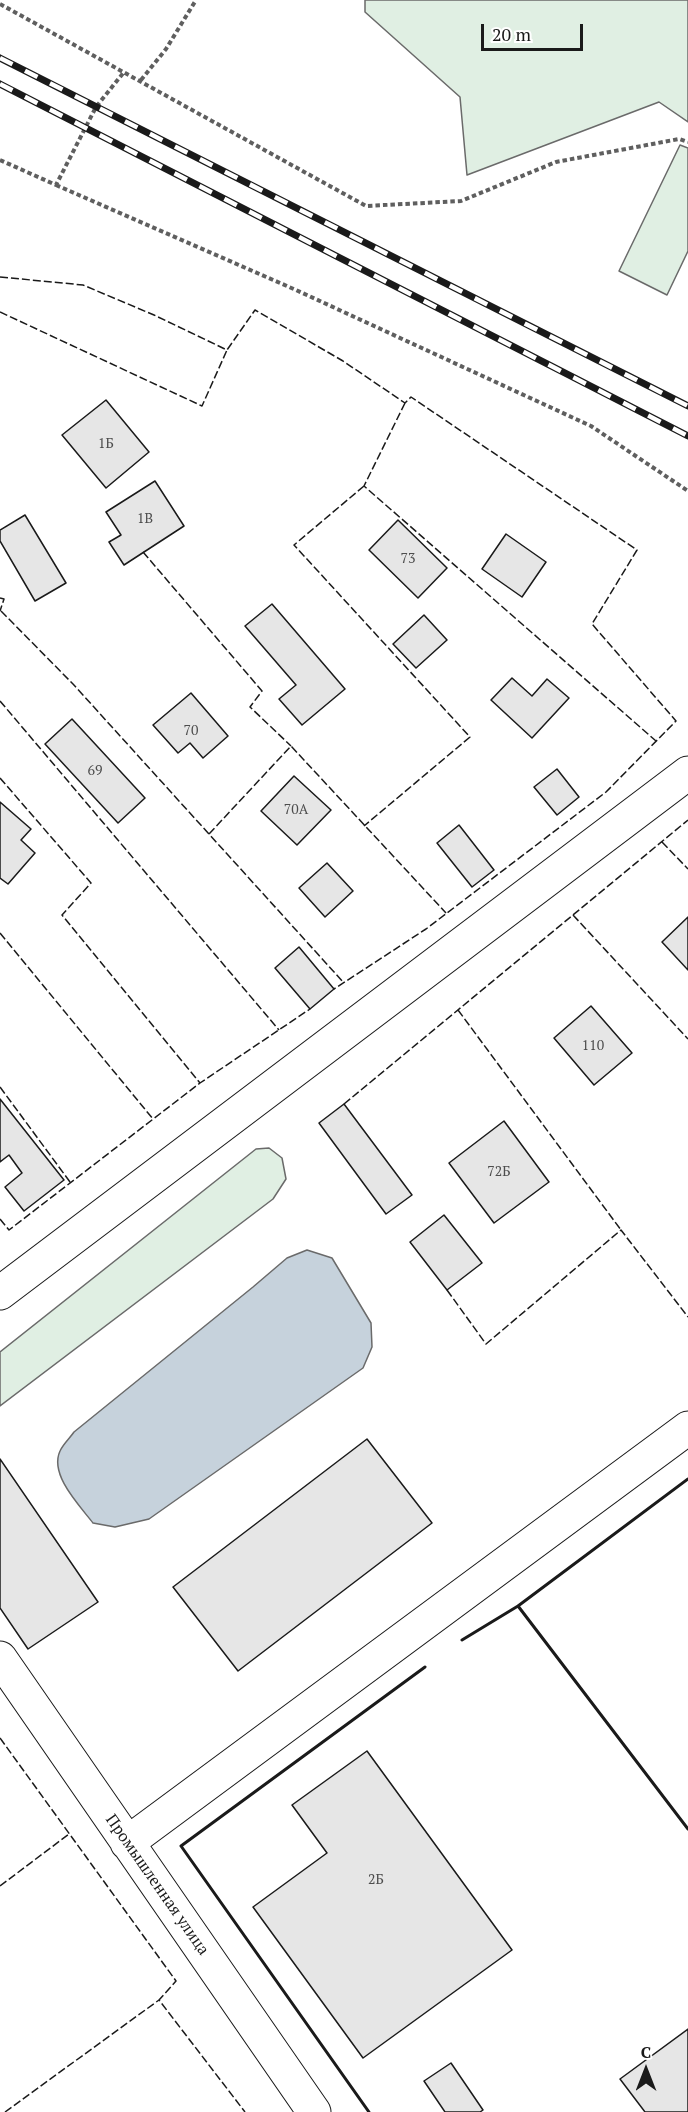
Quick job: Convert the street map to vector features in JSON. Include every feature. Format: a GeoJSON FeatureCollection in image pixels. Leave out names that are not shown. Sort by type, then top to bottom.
{"type":"FeatureCollection","features":[{"type":"Feature","properties":{"kind":"main road"},"geometry":{"type":"LineString","coordinates":[[0,1293],[688,772]]}},
{"type":"Feature","properties":{"kind":"main road"},"geometry":{"type":"LineString","coordinates":[[127,1843],[688,1428]]}},
{"type":"Feature","properties":{"kind":"main road","name":"Промышленная улица"},"geometry":{"type":"LineString","coordinates":[[0,1658],[314,2112]]}},
{"type":"Feature","properties":{"kind":"path"},"geometry":{"type":"LineString","coordinates":[[141,81],[166,49],[196,0]]}},
{"type":"Feature","properties":{"kind":"path"},"geometry":{"type":"LineString","coordinates":[[0,4],[366,206],[461,201],[556,162],[679,140],[688,142]]}},
{"type":"Feature","properties":{"kind":"path"},"geometry":{"type":"LineString","coordinates":[[56,185],[96,106],[124,71]]}},
{"type":"Feature","properties":{"kind":"path"},"geometry":{"type":"LineString","coordinates":[[0,160],[296,290],[591,426],[688,491]]}},
{"type":"Feature","properties":{"kind":"green space"},"geometry":{"type":"Polygon","coordinates":[[[365,0],[688,0],[688,122],[659,102],[467,175],[460,97],[365,12],[365,0]]]}},
{"type":"Feature","properties":{"kind":"green space"},"geometry":{"type":"Polygon","coordinates":[[[680,145],[688,148],[688,251],[667,295],[619,271],[680,145]]]}},
{"type":"Feature","properties":{"kind":"green space"},"geometry":{"type":"Polygon","coordinates":[[[269,1148],[282,1158],[286,1179],[273,1199],[0,1406],[0,1352],[256,1149],[269,1148]]]}},
{"type":"Feature","properties":{"kind":"shaded area"},"geometry":{"type":"Polygon","coordinates":[[[307,1250],[332,1258],[371,1323],[372,1347],[363,1368],[149,1519],[115,1527],[93,1523],[62,1480],[58,1460],[65,1443],[74,1432],[287,1258],[307,1250]]]}},
{"type":"Feature","properties":{"kind":"building"},"geometry":{"type":"Polygon","coordinates":[[[106,400],[149,452],[106,488],[62,435],[106,400]]]}},
{"type":"Feature","properties":{"kind":"building"},"geometry":{"type":"Polygon","coordinates":[[[155,481],[184,526],[124,565],[109,542],[121,535],[106,512],[155,481]]]}},
{"type":"Feature","properties":{"kind":"building"},"geometry":{"type":"Polygon","coordinates":[[[25,515],[66,583],[35,601],[0,541],[0,530],[25,515]]]}},
{"type":"Feature","properties":{"kind":"building"},"geometry":{"type":"Polygon","coordinates":[[[398,520],[447,568],[418,598],[369,550],[398,520]]]}},
{"type":"Feature","properties":{"kind":"building"},"geometry":{"type":"Polygon","coordinates":[[[506,534],[546,562],[522,597],[482,569],[506,534]]]}},
{"type":"Feature","properties":{"kind":"building"},"geometry":{"type":"Polygon","coordinates":[[[272,604],[345,689],[302,725],[279,699],[296,685],[245,626],[272,604]]]}},
{"type":"Feature","properties":{"kind":"building"},"geometry":{"type":"Polygon","coordinates":[[[424,615],[447,640],[416,668],[393,644],[424,615]]]}},
{"type":"Feature","properties":{"kind":"building"},"geometry":{"type":"Polygon","coordinates":[[[512,678],[532,696],[547,679],[569,698],[532,738],[491,700],[512,678]]]}},
{"type":"Feature","properties":{"kind":"building"},"geometry":{"type":"Polygon","coordinates":[[[191,693],[228,736],[203,758],[190,743],[178,753],[153,725],[191,693]]]}},
{"type":"Feature","properties":{"kind":"building"},"geometry":{"type":"Polygon","coordinates":[[[72,719],[145,798],[118,823],[45,744],[72,719]]]}},
{"type":"Feature","properties":{"kind":"building"},"geometry":{"type":"Polygon","coordinates":[[[557,769],[579,797],[557,815],[534,787],[557,769]]]}},
{"type":"Feature","properties":{"kind":"building"},"geometry":{"type":"Polygon","coordinates":[[[294,776],[331,810],[297,845],[261,811],[294,776]]]}},
{"type":"Feature","properties":{"kind":"building"},"geometry":{"type":"Polygon","coordinates":[[[0,802],[31,829],[21,840],[35,853],[8,884],[0,878],[0,802]]]}},
{"type":"Feature","properties":{"kind":"building"},"geometry":{"type":"Polygon","coordinates":[[[459,825],[494,870],[472,887],[437,843],[459,825]]]}},
{"type":"Feature","properties":{"kind":"building"},"geometry":{"type":"Polygon","coordinates":[[[327,863],[353,891],[325,917],[299,888],[327,863]]]}},
{"type":"Feature","properties":{"kind":"building"},"geometry":{"type":"Polygon","coordinates":[[[688,917],[688,970],[662,942],[688,917]]]}},
{"type":"Feature","properties":{"kind":"building"},"geometry":{"type":"Polygon","coordinates":[[[299,947],[334,989],[310,1009],[275,968],[299,947]]]}},
{"type":"Feature","properties":{"kind":"building"},"geometry":{"type":"Polygon","coordinates":[[[591,1006],[632,1053],[594,1085],[554,1038],[591,1006]]]}},
{"type":"Feature","properties":{"kind":"building"},"geometry":{"type":"Polygon","coordinates":[[[0,1099],[64,1180],[24,1211],[5,1187],[22,1173],[9,1155],[0,1162],[0,1099]]]}},
{"type":"Feature","properties":{"kind":"building"},"geometry":{"type":"Polygon","coordinates":[[[344,1104],[412,1195],[386,1214],[319,1123],[344,1104]]]}},
{"type":"Feature","properties":{"kind":"building"},"geometry":{"type":"Polygon","coordinates":[[[504,1121],[549,1182],[494,1223],[449,1163],[504,1121]]]}},
{"type":"Feature","properties":{"kind":"building"},"geometry":{"type":"Polygon","coordinates":[[[444,1215],[482,1263],[447,1290],[410,1242],[444,1215]]]}},
{"type":"Feature","properties":{"kind":"building"},"geometry":{"type":"Polygon","coordinates":[[[367,1439],[432,1523],[238,1671],[173,1587],[367,1439]]]}},
{"type":"Feature","properties":{"kind":"building"},"geometry":{"type":"Polygon","coordinates":[[[0,1459],[98,1602],[28,1649],[0,1608],[0,1459]]]}},
{"type":"Feature","properties":{"kind":"building"},"geometry":{"type":"Polygon","coordinates":[[[367,1751],[512,1950],[363,2058],[253,1907],[327,1853],[292,1805],[367,1751]]]}},
{"type":"Feature","properties":{"kind":"building"},"geometry":{"type":"Polygon","coordinates":[[[688,2029],[688,2112],[645,2112],[620,2079],[688,2029]]]}},
{"type":"Feature","properties":{"kind":"building"},"geometry":{"type":"Polygon","coordinates":[[[451,2063],[483,2110],[480,2112],[445,2112],[424,2081],[451,2063]]]}},
{"type":"Feature","properties":{"kind":"railway"},"geometry":{"type":"LineString","coordinates":[[0,58],[688,406]]}},
{"type":"Feature","properties":{"kind":"railway"},"geometry":{"type":"LineString","coordinates":[[0,84],[688,436]]}},
{"type":"Feature","properties":{"kind":"fence"},"geometry":{"type":"LineString","coordinates":[[0,277],[83,285],[154,315],[227,350],[255,310],[343,361],[405,403],[411,397],[637,550],[592,624],[676,721],[606,792],[426,929],[334,989]]}},
{"type":"Feature","properties":{"kind":"fence"},"geometry":{"type":"LineString","coordinates":[[0,312],[202,406],[227,350]]}},
{"type":"Feature","properties":{"kind":"fence"},"geometry":{"type":"LineString","coordinates":[[405,403],[364,486],[656,741]]}},
{"type":"Feature","properties":{"kind":"fence"},"geometry":{"type":"LineString","coordinates":[[364,486],[294,545],[470,737],[364,826]]}},
{"type":"Feature","properties":{"kind":"fence"},"geometry":{"type":"LineString","coordinates":[[143,552],[262,691],[250,707],[291,746]]}},
{"type":"Feature","properties":{"kind":"fence"},"geometry":{"type":"LineString","coordinates":[[0,598],[4,599],[0,611]]}},
{"type":"Feature","properties":{"kind":"fence"},"geometry":{"type":"LineString","coordinates":[[1,611],[73,684],[344,983]]}},
{"type":"Feature","properties":{"kind":"fence"},"geometry":{"type":"LineString","coordinates":[[0,701],[279,1030]]}},
{"type":"Feature","properties":{"kind":"fence"},"geometry":{"type":"LineString","coordinates":[[209,834],[291,746],[446,913]]}},
{"type":"Feature","properties":{"kind":"fence"},"geometry":{"type":"LineString","coordinates":[[0,778],[91,883],[62,915],[200,1083]]}},
{"type":"Feature","properties":{"kind":"fence"},"geometry":{"type":"LineString","coordinates":[[344,1104],[688,820]]}},
{"type":"Feature","properties":{"kind":"fence"},"geometry":{"type":"LineString","coordinates":[[662,842],[688,869]]}},
{"type":"Feature","properties":{"kind":"fence"},"geometry":{"type":"LineString","coordinates":[[573,915],[688,1039]]}},
{"type":"Feature","properties":{"kind":"fence"},"geometry":{"type":"LineString","coordinates":[[0,933],[153,1119]]}},
{"type":"Feature","properties":{"kind":"fence"},"geometry":{"type":"LineString","coordinates":[[0,1219],[9,1230],[200,1083],[310,1009]]}},
{"type":"Feature","properties":{"kind":"fence"},"geometry":{"type":"LineString","coordinates":[[458,1010],[621,1230]]}},
{"type":"Feature","properties":{"kind":"fence"},"geometry":{"type":"LineString","coordinates":[[0,1087],[70,1182]]}},
{"type":"Feature","properties":{"kind":"fence"},"geometry":{"type":"LineString","coordinates":[[447,1290],[486,1344],[621,1230],[688,1317]]}},
{"type":"Feature","properties":{"kind":"fence"},"geometry":{"type":"LineString","coordinates":[[0,1738],[176,1981],[159,2000],[245,2112]]}},
{"type":"Feature","properties":{"kind":"fence"},"geometry":{"type":"LineString","coordinates":[[0,1886],[69,1834]]}},
{"type":"Feature","properties":{"kind":"fence"},"geometry":{"type":"LineString","coordinates":[[5,2112],[159,2000]]}},
{"type":"Feature","properties":{"kind":"wall"},"geometry":{"type":"LineString","coordinates":[[462,1640],[518,1606],[688,1479]]}},
{"type":"Feature","properties":{"kind":"wall"},"geometry":{"type":"LineString","coordinates":[[518,1606],[688,1829]]}},
{"type":"Feature","properties":{"kind":"wall"},"geometry":{"type":"LineString","coordinates":[[369,2112],[181,1846],[425,1667]]}}]}
